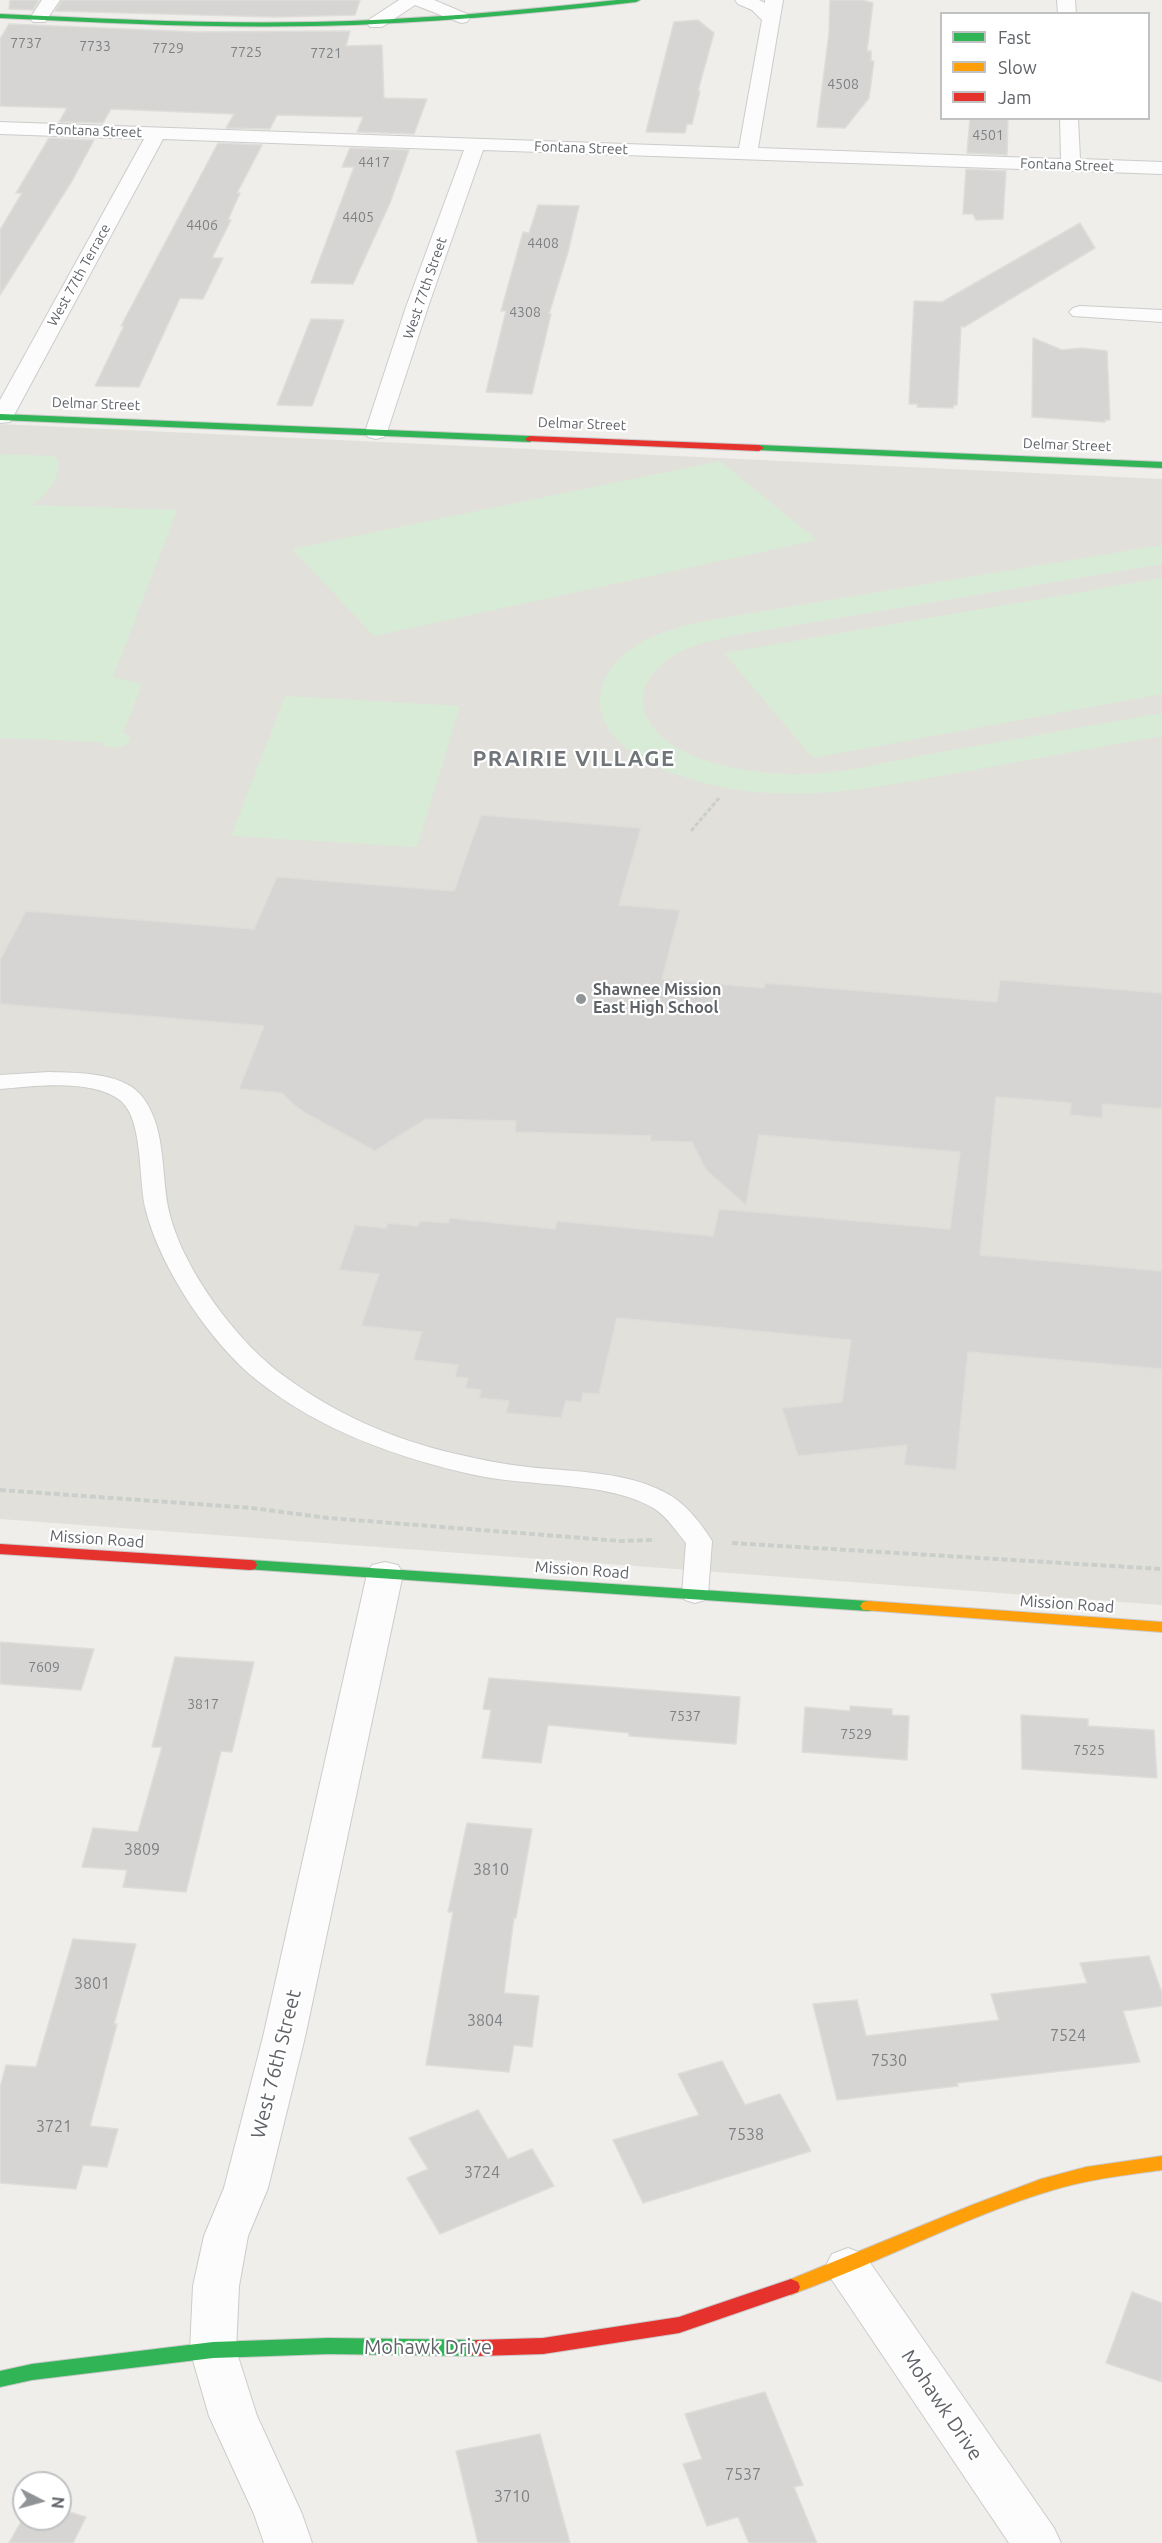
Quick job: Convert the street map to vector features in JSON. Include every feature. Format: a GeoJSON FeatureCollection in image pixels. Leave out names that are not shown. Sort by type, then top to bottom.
{"type":"FeatureCollection","features":[{"type":"Feature","properties":{"kind":"street"},"geometry":{"type":"LineString","coordinates":[[39,18],[51,0]]}},
{"type":"Feature","properties":{"kind":"street"},"geometry":{"type":"LineString","coordinates":[[376,23],[411,0]]}},
{"type":"Feature","properties":{"kind":"street"},"geometry":{"type":"LineString","coordinates":[[419,0],[434,9],[461,18]]}},
{"type":"Feature","properties":{"kind":"street"},"geometry":{"type":"LineString","coordinates":[[0,16],[263,24],[376,23],[546,11],[636,0]]}},
{"type":"Feature","properties":{"kind":"street"},"geometry":{"type":"LineString","coordinates":[[744,0],[758,6],[771,20]]}},
{"type":"Feature","properties":{"kind":"street"},"geometry":{"type":"LineString","coordinates":[[748,153],[750,129],[774,0]]}},
{"type":"Feature","properties":{"kind":"street"},"geometry":{"type":"LineString","coordinates":[[1069,120],[1071,165]]}},
{"type":"Feature","properties":{"kind":"street","name":"Fontana Street"},"geometry":{"type":"LineString","coordinates":[[0,128],[1162,168]]}},
{"type":"Feature","properties":{"kind":"street","name":"West 77th Terrace"},"geometry":{"type":"LineString","coordinates":[[1,417],[157,133]]}},
{"type":"Feature","properties":{"kind":"street","name":"West 77th Street"},"geometry":{"type":"LineString","coordinates":[[376,432],[417,307],[475,145]]}},
{"type":"Feature","properties":{"kind":"street"},"geometry":{"type":"LineString","coordinates":[[1080,312],[1162,316]]}},
{"type":"Feature","properties":{"kind":"street","name":"Delmar Street"},"geometry":{"type":"LineString","coordinates":[[1,417],[1162,465]]}},
{"type":"Feature","properties":{"kind":"street","name":"Mission Road"},"geometry":{"type":"LineString","coordinates":[[0,1549],[695,1594],[1162,1628]]}},
{"type":"Feature","properties":{"kind":"street","name":"West 76th Street"},"geometry":{"type":"LineString","coordinates":[[288,2543],[278,2514],[233,2416],[213,2350],[216,2286],[226,2236],[246,2188],[284,2037],[385,1574]]}},
{"type":"Feature","properties":{"kind":"street","name":"Mohawk Drive"},"geometry":{"type":"LineString","coordinates":[[0,2379],[54,2369],[213,2350],[328,2346],[461,2349],[543,2346],[679,2325],[848,2267],[928,2230],[1042,2186],[1106,2170],[1162,2163]]}},
{"type":"Feature","properties":{"kind":"street","name":"Mohawk Drive"},"geometry":{"type":"LineString","coordinates":[[848,2267],[1037,2543]]}},
{"type":"Feature","properties":{"kind":"lane"},"geometry":{"type":"LineString","coordinates":[[0,1082],[34,1079],[79,1080],[108,1085],[130,1097],[142,1116],[157,1211],[171,1250],[221,1328],[264,1374],[308,1405],[377,1437],[434,1456],[509,1473],[625,1487],[664,1503],[699,1541],[695,1594]]}},
{"type":"Feature","properties":{"kind":"path"},"geometry":{"type":"LineString","coordinates":[[692,831],[718,798]]}},
{"type":"Feature","properties":{"kind":"path"},"geometry":{"type":"LineString","coordinates":[[0,1490],[252,1508],[363,1521],[621,1541],[638,1540]]}},
{"type":"Feature","properties":{"kind":"path"},"geometry":{"type":"LineString","coordinates":[[777,1547],[1162,1569]]}},
{"type":"Feature","properties":{"kind":"shaded area","name":"Shawnee Mission East High School"},"geometry":{"type":"Polygon","coordinates":[[[0,424],[1162,479],[1162,1605],[0,1519],[0,424]]]}},
{"type":"Feature","properties":{"kind":"green space"},"geometry":{"type":"Polygon","coordinates":[[[0,454],[54,456],[59,461],[57,475],[51,487],[32,505],[177,510],[113,677],[142,684],[123,733],[130,736],[130,740],[122,747],[114,748],[103,745],[102,742],[0,738],[0,454]]]}},
{"type":"Feature","properties":{"kind":"green space"},"geometry":{"type":"Polygon","coordinates":[[[720,461],[817,540],[374,636],[292,549],[720,461]]]}},
{"type":"Feature","properties":{"kind":"green space"},"geometry":{"type":"Polygon","coordinates":[[[1162,545],[1162,564],[736,635],[700,644],[680,652],[662,664],[651,677],[644,691],[643,704],[647,718],[656,731],[687,753],[724,766],[776,773],[806,774],[840,771],[1162,713],[1162,736],[881,786],[800,794],[746,791],[691,779],[671,772],[634,754],[620,743],[609,730],[602,716],[601,691],[608,674],[619,659],[650,638],[686,625],[1162,545]]]}},
{"type":"Feature","properties":{"kind":"green space"},"geometry":{"type":"Polygon","coordinates":[[[1162,578],[1162,694],[813,758],[724,653],[1162,578]]]}},
{"type":"Feature","properties":{"kind":"green space"},"geometry":{"type":"Polygon","coordinates":[[[285,696],[460,706],[417,847],[231,836],[285,696]]]}},
{"type":"Feature","properties":{"kind":"building"},"geometry":{"type":"Polygon","coordinates":[[[10,0],[39,0],[33,10],[9,9],[10,0]]]}},
{"type":"Feature","properties":{"kind":"building"},"geometry":{"type":"Polygon","coordinates":[[[62,0],[360,0],[355,15],[275,17],[55,11],[62,0]]]}},
{"type":"Feature","properties":{"kind":"building"},"geometry":{"type":"Polygon","coordinates":[[[830,0],[862,0],[873,3],[867,51],[871,51],[871,61],[874,61],[869,98],[845,128],[817,127],[829,33],[830,0]]]}},
{"type":"Feature","properties":{"kind":"building"},"geometry":{"type":"Polygon","coordinates":[[[698,20],[714,33],[698,91],[700,91],[692,124],[687,124],[685,133],[646,132],[674,22],[698,20]]]}},
{"type":"Feature","properties":{"kind":"building"},"geometry":{"type":"Polygon","coordinates":[[[9,24],[196,32],[350,31],[346,46],[382,45],[384,98],[427,99],[414,134],[357,132],[363,117],[277,115],[270,129],[226,128],[234,114],[111,109],[103,123],[59,122],[67,108],[0,106],[0,39],[9,24]]]}},
{"type":"Feature","properties":{"kind":"building"},"geometry":{"type":"Polygon","coordinates":[[[970,120],[1008,120],[1007,155],[967,153],[970,120]]]}},
{"type":"Feature","properties":{"kind":"building"},"geometry":{"type":"Polygon","coordinates":[[[49,138],[94,140],[72,181],[0,295],[0,230],[22,193],[16,193],[49,138]]]}},
{"type":"Feature","properties":{"kind":"building"},"geometry":{"type":"Polygon","coordinates":[[[218,143],[262,145],[237,193],[240,193],[228,220],[231,220],[212,258],[223,258],[203,299],[180,298],[139,387],[95,386],[124,326],[121,326],[218,143]]]}},
{"type":"Feature","properties":{"kind":"building"},"geometry":{"type":"Polygon","coordinates":[[[350,148],[409,150],[390,203],[353,284],[311,283],[354,167],[342,167],[350,148]]]}},
{"type":"Feature","properties":{"kind":"building"},"geometry":{"type":"Polygon","coordinates":[[[966,169],[1006,171],[1003,219],[976,220],[973,214],[963,214],[966,169]]]}},
{"type":"Feature","properties":{"kind":"building"},"geometry":{"type":"Polygon","coordinates":[[[538,205],[579,206],[549,314],[551,314],[532,394],[486,392],[506,311],[501,311],[523,232],[529,233],[538,205]]]}},
{"type":"Feature","properties":{"kind":"building"},"geometry":{"type":"Polygon","coordinates":[[[1080,223],[1095,248],[964,327],[961,326],[957,405],[953,408],[917,407],[918,404],[909,404],[914,301],[942,302],[1080,223]]]}},
{"type":"Feature","properties":{"kind":"building"},"geometry":{"type":"Polygon","coordinates":[[[311,319],[344,320],[312,406],[277,405],[311,319]]]}},
{"type":"Feature","properties":{"kind":"building"},"geometry":{"type":"Polygon","coordinates":[[[1033,338],[1062,350],[1082,348],[1107,351],[1110,420],[1105,420],[1105,422],[1032,417],[1033,338]]]}},
{"type":"Feature","properties":{"kind":"building","name":"Shawnee Mission East High School"},"geometry":{"type":"Polygon","coordinates":[[[481,815],[641,828],[619,905],[680,910],[662,979],[764,988],[765,983],[997,1002],[1000,980],[1162,993],[1162,1109],[1103,1104],[1102,1118],[1070,1115],[1071,1103],[996,1097],[980,1255],[1162,1271],[1162,1369],[968,1352],[956,1470],[904,1465],[907,1445],[798,1456],[782,1408],[842,1402],[851,1340],[617,1318],[599,1394],[583,1393],[581,1402],[566,1401],[561,1418],[506,1413],[509,1401],[479,1398],[481,1390],[465,1388],[468,1378],[455,1377],[458,1365],[413,1360],[422,1332],[361,1326],[379,1274],[339,1270],[355,1225],[386,1228],[388,1223],[418,1226],[420,1221],[448,1223],[450,1218],[555,1229],[557,1221],[713,1236],[719,1209],[950,1229],[960,1152],[759,1135],[746,1205],[706,1170],[692,1142],[650,1141],[651,1136],[515,1132],[516,1121],[426,1119],[375,1151],[307,1114],[282,1093],[239,1089],[264,1026],[0,1004],[0,960],[26,911],[254,929],[277,877],[454,891],[481,815]]]}},
{"type":"Feature","properties":{"kind":"building"},"geometry":{"type":"Polygon","coordinates":[[[0,1642],[94,1649],[81,1690],[0,1684],[0,1642]]]}},
{"type":"Feature","properties":{"kind":"building"},"geometry":{"type":"Polygon","coordinates":[[[175,1657],[254,1662],[232,1752],[221,1751],[186,1892],[123,1887],[127,1870],[82,1867],[93,1828],[138,1832],[162,1747],[152,1747],[175,1657]]]}},
{"type":"Feature","properties":{"kind":"building"},"geometry":{"type":"Polygon","coordinates":[[[489,1678],[740,1697],[736,1744],[629,1736],[629,1733],[548,1725],[541,1763],[482,1758],[491,1710],[483,1709],[489,1678]]]}},
{"type":"Feature","properties":{"kind":"building"},"geometry":{"type":"Polygon","coordinates":[[[850,1706],[892,1709],[892,1715],[909,1716],[907,1760],[802,1752],[805,1707],[850,1711],[850,1706]]]}},
{"type":"Feature","properties":{"kind":"building"},"geometry":{"type":"Polygon","coordinates":[[[1021,1715],[1088,1719],[1088,1726],[1154,1730],[1157,1778],[1022,1769],[1021,1715]]]}},
{"type":"Feature","properties":{"kind":"building"},"geometry":{"type":"Polygon","coordinates":[[[467,1823],[532,1829],[516,1918],[514,1918],[504,1993],[539,1996],[532,2047],[514,2045],[509,2072],[426,2065],[453,1912],[448,1912],[467,1823]]]}},
{"type":"Feature","properties":{"kind":"building"},"geometry":{"type":"Polygon","coordinates":[[[73,1939],[136,1944],[90,2126],[118,2129],[107,2167],[83,2165],[76,2189],[0,2183],[0,2088],[6,2065],[36,2067],[73,1939]]]}},
{"type":"Feature","properties":{"kind":"building"},"geometry":{"type":"Polygon","coordinates":[[[1149,1956],[1162,1993],[1162,2006],[1123,2011],[1140,2062],[957,2083],[958,2086],[837,2100],[813,2004],[857,2000],[866,2036],[999,2020],[991,1994],[1087,1983],[1080,1963],[1149,1956]]]}},
{"type":"Feature","properties":{"kind":"building"},"geometry":{"type":"Polygon","coordinates":[[[722,2061],[745,2105],[780,2094],[811,2151],[643,2203],[613,2140],[699,2115],[678,2074],[722,2061]]]}},
{"type":"Feature","properties":{"kind":"building"},"geometry":{"type":"Polygon","coordinates":[[[478,2110],[508,2159],[532,2149],[554,2186],[440,2234],[407,2178],[428,2169],[409,2138],[478,2110]]]}},
{"type":"Feature","properties":{"kind":"building"},"geometry":{"type":"Polygon","coordinates":[[[1132,2292],[1162,2303],[1162,2382],[1106,2363],[1132,2292]]]}},
{"type":"Feature","properties":{"kind":"building"},"geometry":{"type":"Polygon","coordinates":[[[765,2392],[803,2485],[794,2487],[817,2543],[749,2543],[738,2517],[707,2526],[683,2464],[702,2459],[685,2414],[765,2392]]]}},
{"type":"Feature","properties":{"kind":"building"},"geometry":{"type":"Polygon","coordinates":[[[540,2434],[570,2543],[478,2543],[456,2451],[540,2434]]]}},
{"type":"Feature","properties":{"kind":"building"},"geometry":{"type":"Polygon","coordinates":[[[72,2513],[86,2517],[73,2543],[9,2543],[16,2531],[72,2531],[72,2513]]]}},
{"type":"Feature","properties":{"kind":"traffic: fast"},"geometry":{"type":"LineString","coordinates":[[0,16],[196,24],[314,24],[475,16],[636,0]]}},
{"type":"Feature","properties":{"kind":"traffic: fast"},"geometry":{"type":"LineString","coordinates":[[0,417],[530,439]]}},
{"type":"Feature","properties":{"kind":"traffic: fast"},"geometry":{"type":"LineString","coordinates":[[759,448],[1162,465]]}},
{"type":"Feature","properties":{"kind":"traffic: fast"},"geometry":{"type":"LineString","coordinates":[[250,1565],[868,1606]]}},
{"type":"Feature","properties":{"kind":"traffic: fast"},"geometry":{"type":"LineString","coordinates":[[0,2379],[32,2372],[213,2350],[328,2346],[477,2348]]}},
{"type":"Feature","properties":{"kind":"traffic: slow"},"geometry":{"type":"LineString","coordinates":[[868,1606],[1162,1627]]}},
{"type":"Feature","properties":{"kind":"traffic: slow"},"geometry":{"type":"LineString","coordinates":[[791,2287],[1041,2186],[1086,2174],[1162,2163]]}},
{"type":"Feature","properties":{"kind":"traffic: jam"},"geometry":{"type":"LineString","coordinates":[[530,439],[759,448]]}},
{"type":"Feature","properties":{"kind":"traffic: jam"},"geometry":{"type":"LineString","coordinates":[[0,1549],[250,1565]]}},
{"type":"Feature","properties":{"kind":"traffic: jam"},"geometry":{"type":"LineString","coordinates":[[477,2348],[543,2346],[679,2325],[791,2287]]}},
{"type":"Feature","properties":{"kind":"place","name":"Shawnee Mission East High School"},"geometry":{"type":"Point","coordinates":[581,999]}},
{"type":"Feature","properties":{"kind":"district","name":"PRAIRIE VILLAGE"},"geometry":{"type":"Point","coordinates":[574,759]}}]}
